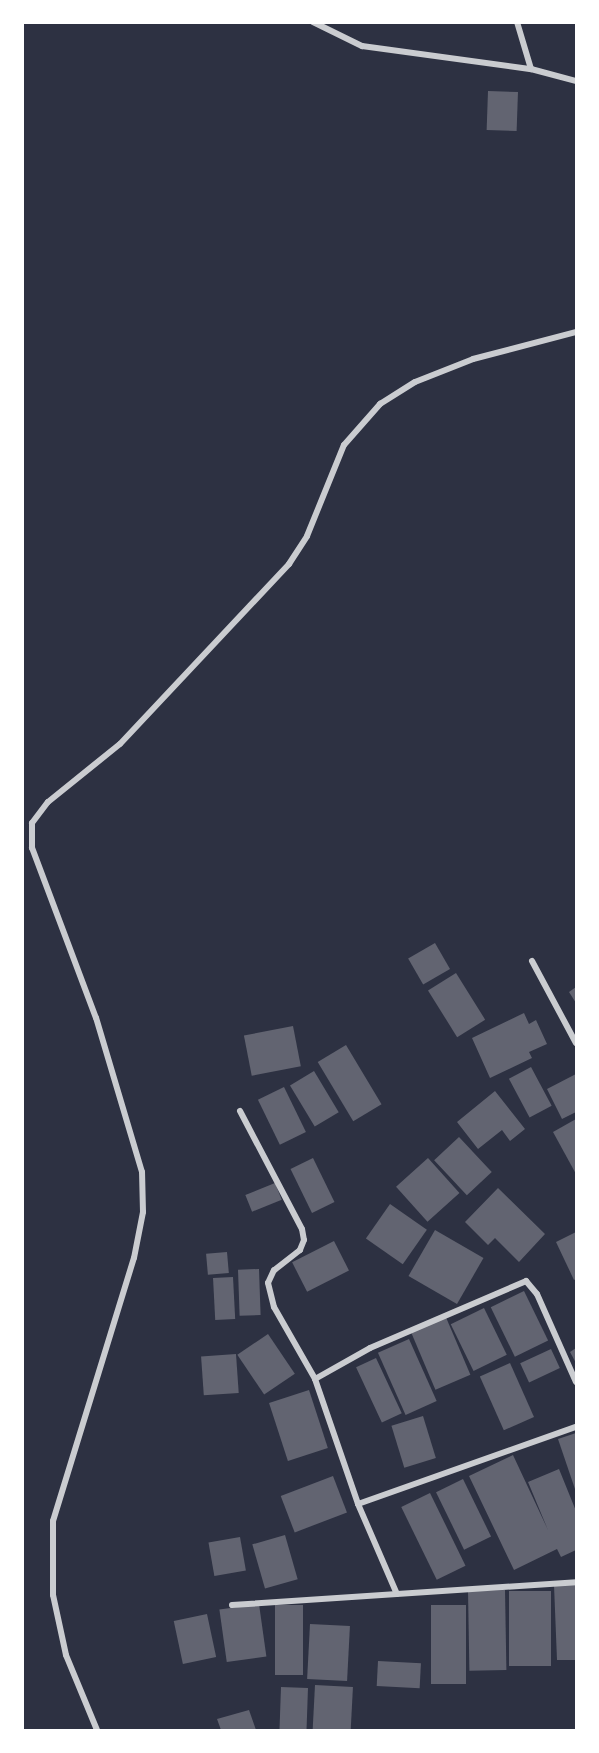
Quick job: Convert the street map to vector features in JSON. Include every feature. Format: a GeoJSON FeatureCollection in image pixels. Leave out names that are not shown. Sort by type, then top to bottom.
{"type":"FeatureCollection","features":[{"type":"Feature","properties":{"kind":"street"},"geometry":{"type":"LineString","coordinates":[[313,22],[362,46],[531,69],[576,81]]}},
{"type":"Feature","properties":{"kind":"street"},"geometry":{"type":"LineString","coordinates":[[517,22],[531,69]]}},
{"type":"Feature","properties":{"kind":"street"},"geometry":{"type":"LineString","coordinates":[[97,1731],[66,1654],[53,1595],[53,1521],[134,1258],[143,1212],[142,1172],[96,1018],[32,849],[32,823],[48,802],[120,744],[290,564],[307,536],[344,445],[380,404],[415,382],[472,359],[576,332]]}},
{"type":"Feature","properties":{"kind":"street"},"geometry":{"type":"LineString","coordinates":[[532,961],[576,1042]]}},
{"type":"Feature","properties":{"kind":"street"},"geometry":{"type":"LineString","coordinates":[[240,1111],[302,1229],[304,1240],[300,1250],[274,1270],[268,1283],[274,1307],[315,1379],[358,1504],[397,1594]]}},
{"type":"Feature","properties":{"kind":"street"},"geometry":{"type":"LineString","coordinates":[[315,1379],[370,1348],[526,1281],[537,1294],[576,1382]]}},
{"type":"Feature","properties":{"kind":"street"},"geometry":{"type":"LineString","coordinates":[[358,1504],[576,1427]]}},
{"type":"Feature","properties":{"kind":"street"},"geometry":{"type":"LineString","coordinates":[[232,1605],[576,1582]]}},
{"type":"Feature","properties":{"kind":"building"},"geometry":{"type":"Polygon","coordinates":[[[488,91],[518,92],[517,131],[487,130],[488,91]]]}},
{"type":"Feature","properties":{"kind":"building"},"geometry":{"type":"Polygon","coordinates":[[[435,943],[450,969],[423,984],[408,958],[435,943]]]}},
{"type":"Feature","properties":{"kind":"building"},"geometry":{"type":"Polygon","coordinates":[[[456,973],[485,1020],[457,1037],[428,990],[456,973]]]}},
{"type":"Feature","properties":{"kind":"building"},"geometry":{"type":"Polygon","coordinates":[[[576,987],[576,1003],[569,992],[576,987]]]}},
{"type":"Feature","properties":{"kind":"building"},"geometry":{"type":"Polygon","coordinates":[[[524,1013],[529,1024],[536,1020],[547,1044],[529,1052],[532,1058],[490,1078],[472,1038],[524,1013]]]}},
{"type":"Feature","properties":{"kind":"building"},"geometry":{"type":"Polygon","coordinates":[[[293,1026],[301,1066],[252,1076],[244,1036],[293,1026]]]}},
{"type":"Feature","properties":{"kind":"building"},"geometry":{"type":"Polygon","coordinates":[[[346,1045],[382,1104],[353,1121],[318,1062],[346,1045]]]}},
{"type":"Feature","properties":{"kind":"building"},"geometry":{"type":"Polygon","coordinates":[[[531,1067],[552,1106],[530,1118],[509,1079],[531,1067]]]}},
{"type":"Feature","properties":{"kind":"building"},"geometry":{"type":"Polygon","coordinates":[[[314,1071],[339,1112],[315,1127],[290,1085],[314,1071]]]}},
{"type":"Feature","properties":{"kind":"building"},"geometry":{"type":"Polygon","coordinates":[[[576,1074],[576,1112],[562,1119],[547,1089],[576,1074]]]}},
{"type":"Feature","properties":{"kind":"building"},"geometry":{"type":"Polygon","coordinates":[[[284,1087],[306,1132],[280,1145],[258,1100],[284,1087]]]}},
{"type":"Feature","properties":{"kind":"building"},"geometry":{"type":"Polygon","coordinates":[[[495,1091],[525,1129],[510,1141],[502,1130],[478,1149],[457,1122],[495,1091]]]}},
{"type":"Feature","properties":{"kind":"building"},"geometry":{"type":"Polygon","coordinates":[[[576,1119],[576,1174],[553,1132],[576,1119]]]}},
{"type":"Feature","properties":{"kind":"building"},"geometry":{"type":"Polygon","coordinates":[[[459,1137],[492,1172],[467,1195],[434,1160],[459,1137]]]}},
{"type":"Feature","properties":{"kind":"building"},"geometry":{"type":"Polygon","coordinates":[[[313,1158],[334,1202],[312,1213],[291,1169],[313,1158]]]}},
{"type":"Feature","properties":{"kind":"building"},"geometry":{"type":"Polygon","coordinates":[[[428,1158],[459,1193],[427,1222],[396,1187],[428,1158]]]}},
{"type":"Feature","properties":{"kind":"building"},"geometry":{"type":"Polygon","coordinates":[[[275,1183],[282,1200],[252,1212],[245,1195],[275,1183]]]}},
{"type":"Feature","properties":{"kind":"building"},"geometry":{"type":"Polygon","coordinates":[[[498,1188],[545,1234],[519,1262],[495,1238],[488,1245],[465,1222],[498,1188]]]}},
{"type":"Feature","properties":{"kind":"building"},"geometry":{"type":"Polygon","coordinates":[[[390,1204],[427,1230],[403,1264],[366,1238],[390,1204]]]}},
{"type":"Feature","properties":{"kind":"building"},"geometry":{"type":"Polygon","coordinates":[[[435,1230],[483,1258],[457,1304],[409,1276],[435,1230]]]}},
{"type":"Feature","properties":{"kind":"building"},"geometry":{"type":"Polygon","coordinates":[[[576,1232],[576,1279],[574,1280],[556,1242],[576,1232]]]}},
{"type":"Feature","properties":{"kind":"building"},"geometry":{"type":"Polygon","coordinates":[[[334,1241],[349,1270],[307,1292],[292,1262],[334,1241]]]}},
{"type":"Feature","properties":{"kind":"building"},"geometry":{"type":"Polygon","coordinates":[[[227,1252],[229,1273],[208,1275],[206,1254],[227,1252]]]}},
{"type":"Feature","properties":{"kind":"building"},"geometry":{"type":"Polygon","coordinates":[[[259,1269],[261,1315],[240,1316],[238,1270],[259,1269]]]}},
{"type":"Feature","properties":{"kind":"building"},"geometry":{"type":"Polygon","coordinates":[[[233,1277],[235,1319],[215,1320],[213,1278],[233,1277]]]}},
{"type":"Feature","properties":{"kind":"building"},"geometry":{"type":"Polygon","coordinates":[[[524,1291],[548,1340],[515,1357],[491,1307],[524,1291]]]}},
{"type":"Feature","properties":{"kind":"building"},"geometry":{"type":"Polygon","coordinates":[[[484,1308],[507,1355],[474,1371],[451,1324],[484,1308]]]}},
{"type":"Feature","properties":{"kind":"building"},"geometry":{"type":"Polygon","coordinates":[[[445,1315],[470,1375],[435,1390],[410,1330],[445,1315]]]}},
{"type":"Feature","properties":{"kind":"building"},"geometry":{"type":"Polygon","coordinates":[[[268,1334],[295,1374],[264,1394],[237,1355],[268,1334]]]}},
{"type":"Feature","properties":{"kind":"building"},"geometry":{"type":"Polygon","coordinates":[[[409,1339],[437,1401],[406,1415],[378,1353],[409,1339]]]}},
{"type":"Feature","properties":{"kind":"building"},"geometry":{"type":"Polygon","coordinates":[[[576,1348],[576,1363],[570,1352],[576,1348]]]}},
{"type":"Feature","properties":{"kind":"building"},"geometry":{"type":"Polygon","coordinates":[[[551,1349],[560,1368],[529,1382],[520,1363],[551,1349]]]}},
{"type":"Feature","properties":{"kind":"building"},"geometry":{"type":"Polygon","coordinates":[[[236,1354],[239,1393],[204,1395],[201,1356],[236,1354]]]}},
{"type":"Feature","properties":{"kind":"building"},"geometry":{"type":"Polygon","coordinates":[[[376,1358],[402,1413],[382,1423],[356,1367],[376,1358]]]}},
{"type":"Feature","properties":{"kind":"building"},"geometry":{"type":"Polygon","coordinates":[[[510,1363],[534,1417],[504,1430],[480,1376],[510,1363]]]}},
{"type":"Feature","properties":{"kind":"building"},"geometry":{"type":"Polygon","coordinates":[[[309,1390],[328,1448],[288,1461],[269,1403],[309,1390]]]}},
{"type":"Feature","properties":{"kind":"building"},"geometry":{"type":"Polygon","coordinates":[[[423,1416],[436,1458],[404,1468],[391,1426],[423,1416]]]}},
{"type":"Feature","properties":{"kind":"building"},"geometry":{"type":"Polygon","coordinates":[[[576,1433],[576,1492],[558,1439],[576,1433]]]}},
{"type":"Feature","properties":{"kind":"building"},"geometry":{"type":"Polygon","coordinates":[[[513,1455],[548,1530],[528,1482],[559,1469],[576,1511],[576,1550],[561,1557],[557,1549],[514,1570],[469,1476],[513,1455]]]}},
{"type":"Feature","properties":{"kind":"building"},"geometry":{"type":"Polygon","coordinates":[[[333,1476],[347,1512],[295,1532],[281,1496],[333,1476]]]}},
{"type":"Feature","properties":{"kind":"building"},"geometry":{"type":"Polygon","coordinates":[[[463,1479],[491,1537],[464,1550],[436,1492],[463,1479]]]}},
{"type":"Feature","properties":{"kind":"building"},"geometry":{"type":"Polygon","coordinates":[[[430,1493],[466,1566],[437,1580],[401,1507],[430,1493]]]}},
{"type":"Feature","properties":{"kind":"building"},"geometry":{"type":"Polygon","coordinates":[[[285,1535],[298,1579],[265,1589],[252,1544],[285,1535]]]}},
{"type":"Feature","properties":{"kind":"building"},"geometry":{"type":"Polygon","coordinates":[[[240,1537],[246,1570],[214,1576],[208,1543],[240,1537]]]}},
{"type":"Feature","properties":{"kind":"building"},"geometry":{"type":"Polygon","coordinates":[[[576,1583],[576,1660],[557,1660],[554,1585],[576,1583]]]}},
{"type":"Feature","properties":{"kind":"building"},"geometry":{"type":"Polygon","coordinates":[[[505,1590],[506,1670],[469,1671],[468,1591],[505,1590]]]}},
{"type":"Feature","properties":{"kind":"building"},"geometry":{"type":"Polygon","coordinates":[[[509,1591],[551,1591],[551,1666],[509,1666],[509,1591]]]}},
{"type":"Feature","properties":{"kind":"building"},"geometry":{"type":"Polygon","coordinates":[[[259,1604],[266,1656],[227,1662],[219,1610],[259,1604]]]}},
{"type":"Feature","properties":{"kind":"building"},"geometry":{"type":"Polygon","coordinates":[[[275,1605],[303,1605],[303,1675],[275,1675],[275,1605]]]}},
{"type":"Feature","properties":{"kind":"building"},"geometry":{"type":"Polygon","coordinates":[[[431,1605],[466,1605],[466,1684],[431,1684],[431,1605]]]}},
{"type":"Feature","properties":{"kind":"building"},"geometry":{"type":"Polygon","coordinates":[[[207,1614],[216,1657],[183,1664],[174,1621],[207,1614]]]}},
{"type":"Feature","properties":{"kind":"building"},"geometry":{"type":"Polygon","coordinates":[[[310,1624],[350,1626],[347,1681],[307,1679],[310,1624]]]}},
{"type":"Feature","properties":{"kind":"building"},"geometry":{"type":"Polygon","coordinates":[[[378,1661],[421,1663],[420,1688],[377,1686],[378,1661]]]}},
{"type":"Feature","properties":{"kind":"building"},"geometry":{"type":"Polygon","coordinates":[[[315,1685],[353,1687],[351,1730],[313,1730],[315,1685]]]}},
{"type":"Feature","properties":{"kind":"building"},"geometry":{"type":"Polygon","coordinates":[[[281,1687],[308,1688],[307,1730],[279,1730],[281,1687]]]}},
{"type":"Feature","properties":{"kind":"building"},"geometry":{"type":"Polygon","coordinates":[[[249,1710],[256,1730],[221,1730],[217,1719],[249,1710]]]}}]}
